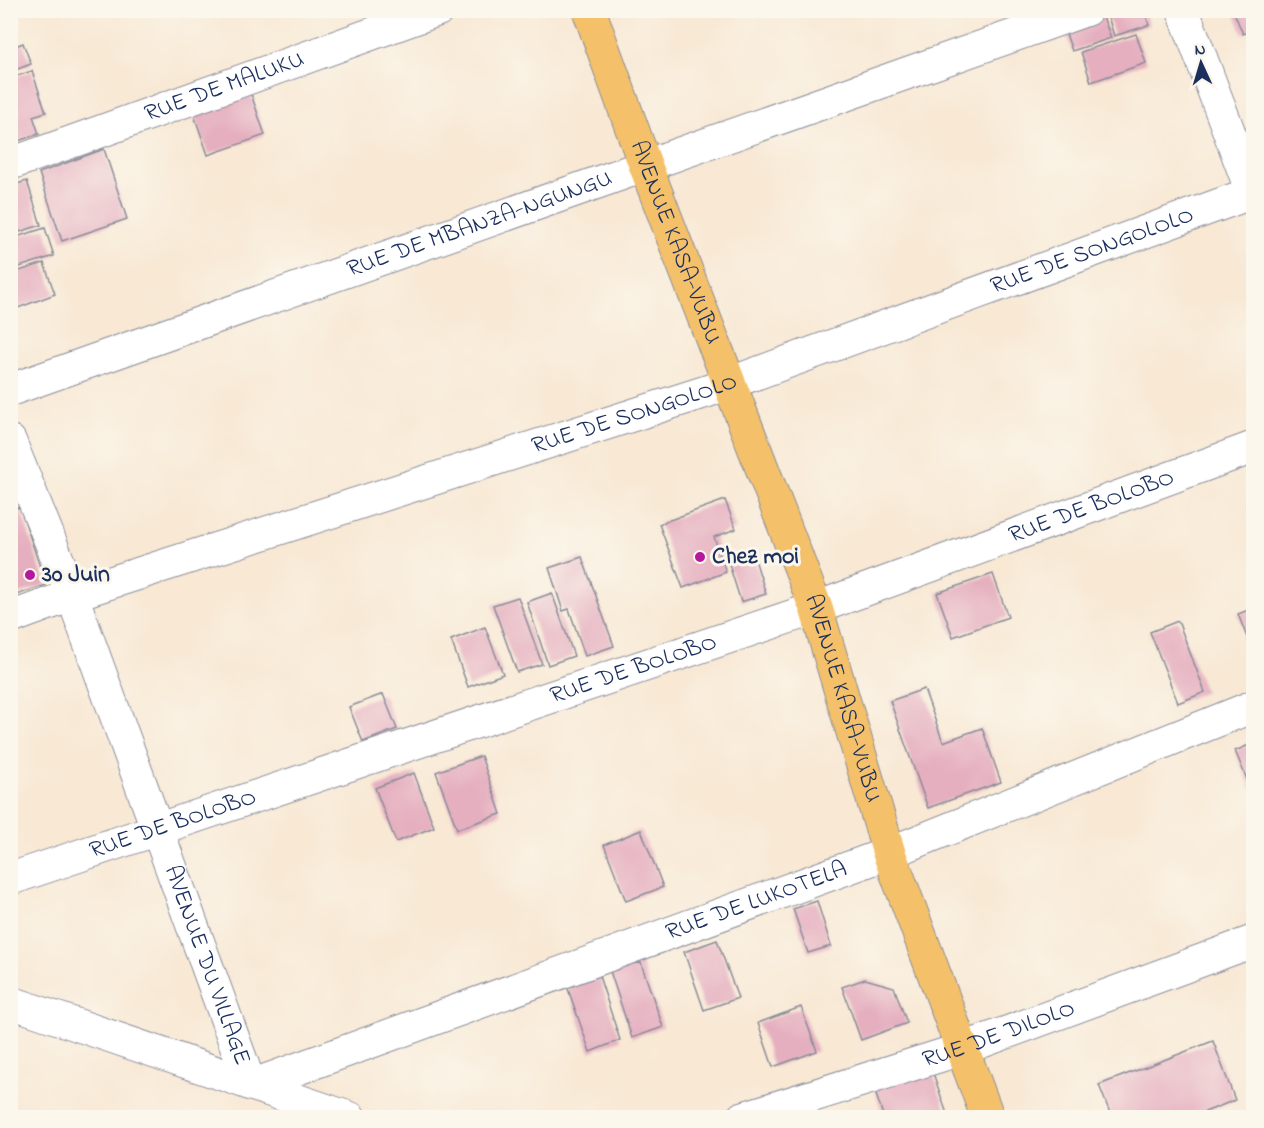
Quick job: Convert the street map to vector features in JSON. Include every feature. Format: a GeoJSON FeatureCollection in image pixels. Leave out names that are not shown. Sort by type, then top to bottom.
{"type":"FeatureCollection","features":[{"type":"Feature","properties":{"kind":"main road","name":"AVENUE KASA-VUBU"},"geometry":{"type":"LineString","coordinates":[[589,10],[646,167],[816,608],[889,853],[988,1118]]}},
{"type":"Feature","properties":{"kind":"street","name":"RUE DE MALUKU"},"geometry":{"type":"LineString","coordinates":[[10,164],[438,10]]}},
{"type":"Feature","properties":{"kind":"street","name":"RUE DE MBANZA-NGUNGU"},"geometry":{"type":"LineString","coordinates":[[10,390],[1086,10]]}},
{"type":"Feature","properties":{"kind":"street"},"geometry":{"type":"LineString","coordinates":[[1183,10],[1253,194]]}},
{"type":"Feature","properties":{"kind":"street","name":"RUE DE SONGOLOLO"},"geometry":{"type":"LineString","coordinates":[[10,618],[72,595],[729,383],[1253,194]]}},
{"type":"Feature","properties":{"kind":"street","name":"AVENUE DU VILLAGE"},"geometry":{"type":"LineString","coordinates":[[10,441],[72,595],[156,829],[252,1084]]}},
{"type":"Feature","properties":{"kind":"street","name":"RUE DE BOLOBO"},"geometry":{"type":"LineString","coordinates":[[10,879],[816,608],[1254,447]]}},
{"type":"Feature","properties":{"kind":"street","name":"RUE DE LUKOTELA"},"geometry":{"type":"LineString","coordinates":[[252,1084],[889,853],[1254,706]]}},
{"type":"Feature","properties":{"kind":"street","name":"RUE DE DILOLO"},"geometry":{"type":"LineString","coordinates":[[742,1118],[962,1048],[1254,941]]}},
{"type":"Feature","properties":{"kind":"street"},"geometry":{"type":"LineString","coordinates":[[10,1002],[350,1118]]}},
{"type":"Feature","properties":{"kind":"building"},"geometry":{"type":"Polygon","coordinates":[[[1115,10],[1144,10],[1149,25],[1114,36],[1107,13],[1115,10]]]}},
{"type":"Feature","properties":{"kind":"building"},"geometry":{"type":"Polygon","coordinates":[[[1233,10],[1254,10],[1254,29],[1243,34],[1233,10]]]}},
{"type":"Feature","properties":{"kind":"building"},"geometry":{"type":"Polygon","coordinates":[[[1102,14],[1111,38],[1072,51],[1064,28],[1102,14]]]}},
{"type":"Feature","properties":{"kind":"building"},"geometry":{"type":"Polygon","coordinates":[[[1136,34],[1146,63],[1091,82],[1081,52],[1136,34]]]}},
{"type":"Feature","properties":{"kind":"building"},"geometry":{"type":"Polygon","coordinates":[[[23,43],[31,64],[10,72],[10,48],[23,43]]]}},
{"type":"Feature","properties":{"kind":"building"},"geometry":{"type":"Polygon","coordinates":[[[32,71],[46,112],[33,116],[39,134],[12,143],[10,78],[32,71]]]}},
{"type":"Feature","properties":{"kind":"building"},"geometry":{"type":"Polygon","coordinates":[[[251,94],[265,135],[208,155],[194,115],[251,94]]]}},
{"type":"Feature","properties":{"kind":"building"},"geometry":{"type":"Polygon","coordinates":[[[104,149],[127,219],[62,241],[39,173],[104,149]]]}},
{"type":"Feature","properties":{"kind":"building"},"geometry":{"type":"Polygon","coordinates":[[[27,181],[41,225],[10,235],[10,186],[27,181]]]}},
{"type":"Feature","properties":{"kind":"building"},"geometry":{"type":"Polygon","coordinates":[[[45,228],[54,256],[10,270],[10,239],[45,228]]]}},
{"type":"Feature","properties":{"kind":"building"},"geometry":{"type":"Polygon","coordinates":[[[44,263],[55,294],[10,311],[10,274],[44,263]]]}},
{"type":"Feature","properties":{"kind":"building"},"geometry":{"type":"Polygon","coordinates":[[[725,500],[736,529],[714,537],[726,572],[683,588],[659,524],[725,500]]]}},
{"type":"Feature","properties":{"kind":"building"},"geometry":{"type":"Polygon","coordinates":[[[20,507],[46,585],[10,597],[10,510],[20,507]]]}},
{"type":"Feature","properties":{"kind":"building"},"geometry":{"type":"Polygon","coordinates":[[[752,550],[766,594],[741,602],[727,558],[752,550]]]}},
{"type":"Feature","properties":{"kind":"building"},"geometry":{"type":"Polygon","coordinates":[[[582,557],[614,646],[585,656],[569,609],[563,611],[549,568],[582,557]]]}},
{"type":"Feature","properties":{"kind":"building"},"geometry":{"type":"Polygon","coordinates":[[[993,574],[1008,617],[953,637],[937,593],[993,574]]]}},
{"type":"Feature","properties":{"kind":"building"},"geometry":{"type":"Polygon","coordinates":[[[552,593],[574,656],[548,665],[527,602],[552,593]]]}},
{"type":"Feature","properties":{"kind":"building"},"geometry":{"type":"Polygon","coordinates":[[[518,597],[542,664],[517,672],[493,605],[518,597]]]}},
{"type":"Feature","properties":{"kind":"building"},"geometry":{"type":"Polygon","coordinates":[[[1254,608],[1254,653],[1253,653],[1238,614],[1254,608]]]}},
{"type":"Feature","properties":{"kind":"building"},"geometry":{"type":"Polygon","coordinates":[[[1178,621],[1205,692],[1178,703],[1150,632],[1178,621]]]}},
{"type":"Feature","properties":{"kind":"building"},"geometry":{"type":"Polygon","coordinates":[[[485,627],[503,674],[468,687],[451,640],[485,627]]]}},
{"type":"Feature","properties":{"kind":"building"},"geometry":{"type":"Polygon","coordinates":[[[924,689],[943,742],[982,728],[1001,782],[928,808],[890,701],[924,689]]]}},
{"type":"Feature","properties":{"kind":"building"},"geometry":{"type":"Polygon","coordinates":[[[383,694],[397,729],[363,742],[349,707],[383,694]]]}},
{"type":"Feature","properties":{"kind":"building"},"geometry":{"type":"Polygon","coordinates":[[[1254,743],[1254,788],[1251,789],[1235,751],[1254,743]]]}},
{"type":"Feature","properties":{"kind":"building"},"geometry":{"type":"Polygon","coordinates":[[[481,756],[501,814],[457,829],[436,772],[481,756]]]}},
{"type":"Feature","properties":{"kind":"building"},"geometry":{"type":"Polygon","coordinates":[[[414,773],[434,827],[396,842],[375,788],[414,773]]]}},
{"type":"Feature","properties":{"kind":"building"},"geometry":{"type":"Polygon","coordinates":[[[641,830],[663,887],[626,901],[604,845],[641,830]]]}},
{"type":"Feature","properties":{"kind":"building"},"geometry":{"type":"Polygon","coordinates":[[[817,901],[831,946],[808,953],[793,909],[817,901]]]}},
{"type":"Feature","properties":{"kind":"building"},"geometry":{"type":"Polygon","coordinates":[[[717,940],[738,998],[704,1010],[684,952],[717,940]]]}},
{"type":"Feature","properties":{"kind":"building"},"geometry":{"type":"Polygon","coordinates":[[[641,963],[663,1027],[632,1038],[608,965],[641,963]]]}},
{"type":"Feature","properties":{"kind":"building"},"geometry":{"type":"Polygon","coordinates":[[[599,976],[620,1040],[590,1052],[567,986],[599,976]]]}},
{"type":"Feature","properties":{"kind":"building"},"geometry":{"type":"Polygon","coordinates":[[[865,979],[894,987],[907,1023],[861,1040],[842,987],[865,979]]]}},
{"type":"Feature","properties":{"kind":"building"},"geometry":{"type":"Polygon","coordinates":[[[801,1007],[817,1051],[773,1067],[758,1023],[801,1007]]]}},
{"type":"Feature","properties":{"kind":"building"},"geometry":{"type":"Polygon","coordinates":[[[1213,1041],[1235,1100],[1190,1118],[1112,1118],[1099,1085],[1213,1041]]]}},
{"type":"Feature","properties":{"kind":"building"},"geometry":{"type":"Polygon","coordinates":[[[930,1064],[947,1114],[939,1118],[884,1118],[872,1083],[930,1064]]]}},
{"type":"Feature","properties":{"kind":"place","name":"Chez moi"},"geometry":{"type":"Point","coordinates":[700,557]}},
{"type":"Feature","properties":{"kind":"place","name":"30 Juin"},"geometry":{"type":"Point","coordinates":[30,575]}}]}
